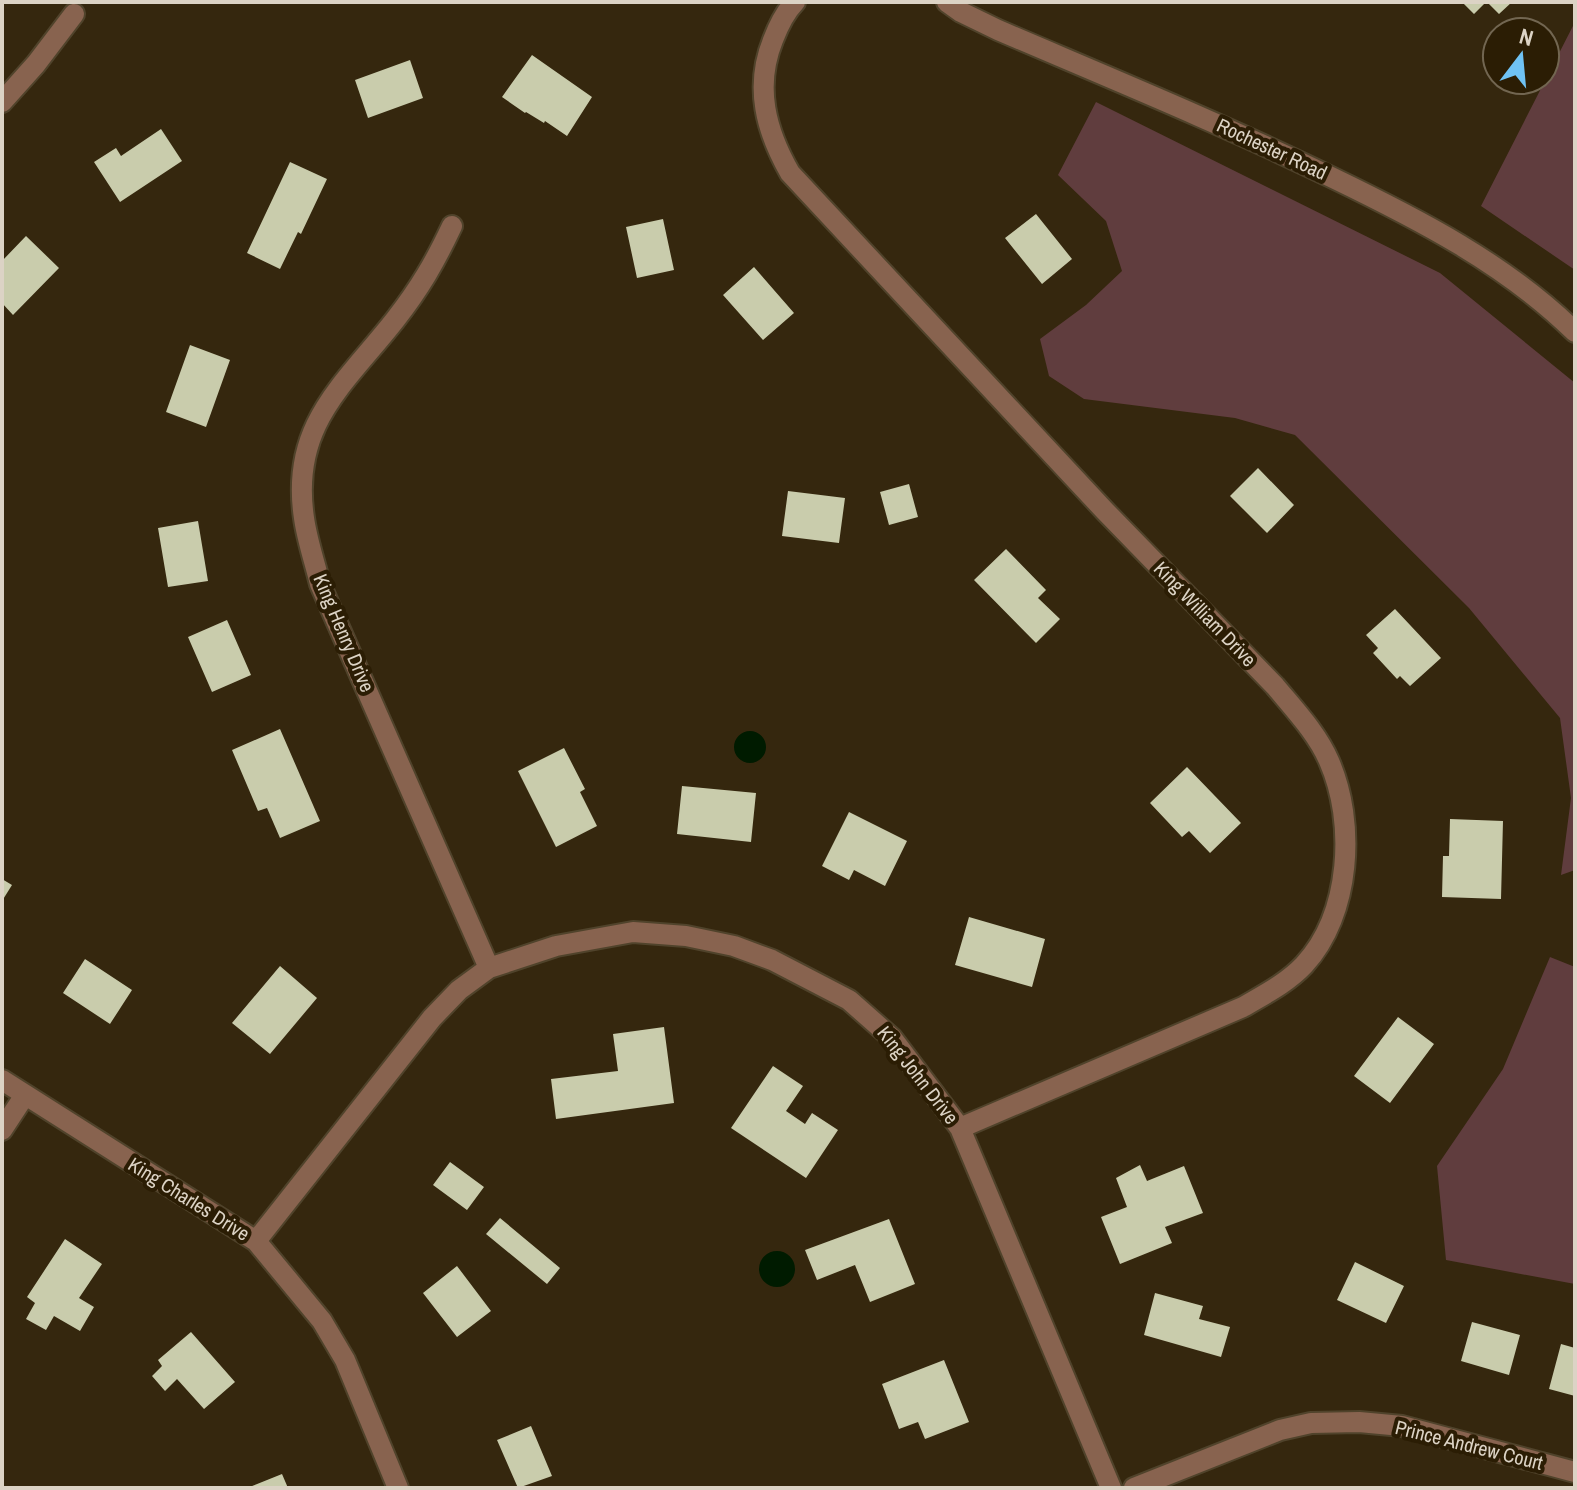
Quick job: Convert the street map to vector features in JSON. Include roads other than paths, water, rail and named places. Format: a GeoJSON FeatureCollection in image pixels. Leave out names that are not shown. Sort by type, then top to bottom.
{"type":"FeatureCollection","features":[{"type":"Feature","properties":{"kind":"street","name":"King William Drive"},"geometry":{"type":"LineString","coordinates":[[795,2],[777,30],[768,54],[762,91],[772,135],[790,173],[1105,511],[1275,686],[1328,760],[1337,783],[1346,828],[1335,912],[1305,964],[1283,984],[1243,1007],[960,1128]]}},
{"type":"Feature","properties":{"kind":"street","name":"Rochester Road"},"geometry":{"type":"LineString","coordinates":[[947,2],[998,30],[1238,132],[1370,196],[1461,245],[1516,281],[1575,332]]}},
{"type":"Feature","properties":{"kind":"street"},"geometry":{"type":"LineString","coordinates":[[2,102],[74,14]]}},
{"type":"Feature","properties":{"kind":"street","name":"King Henry Drive"},"geometry":{"type":"LineString","coordinates":[[452,226],[428,276],[326,404],[313,430],[302,486],[304,518],[320,584],[489,968]]}},
{"type":"Feature","properties":{"kind":"street","name":"King John Drive"},"geometry":{"type":"LineString","coordinates":[[256,1241],[432,1018],[459,990],[489,968],[556,946],[633,932],[686,936],[734,946],[814,980],[871,1017],[892,1038],[960,1128],[1111,1488]]}},
{"type":"Feature","properties":{"kind":"street","name":"King Charles Drive"},"geometry":{"type":"LineString","coordinates":[[2,1080],[256,1241],[322,1321],[345,1360],[398,1488]]}},
{"type":"Feature","properties":{"kind":"street"},"geometry":{"type":"LineString","coordinates":[[2,1130],[25,1095]]}},
{"type":"Feature","properties":{"kind":"street","name":"Prince Andrew Court"},"geometry":{"type":"LineString","coordinates":[[1134,1488],[1280,1430],[1311,1423],[1359,1422],[1402,1426],[1575,1472]]}}]}
